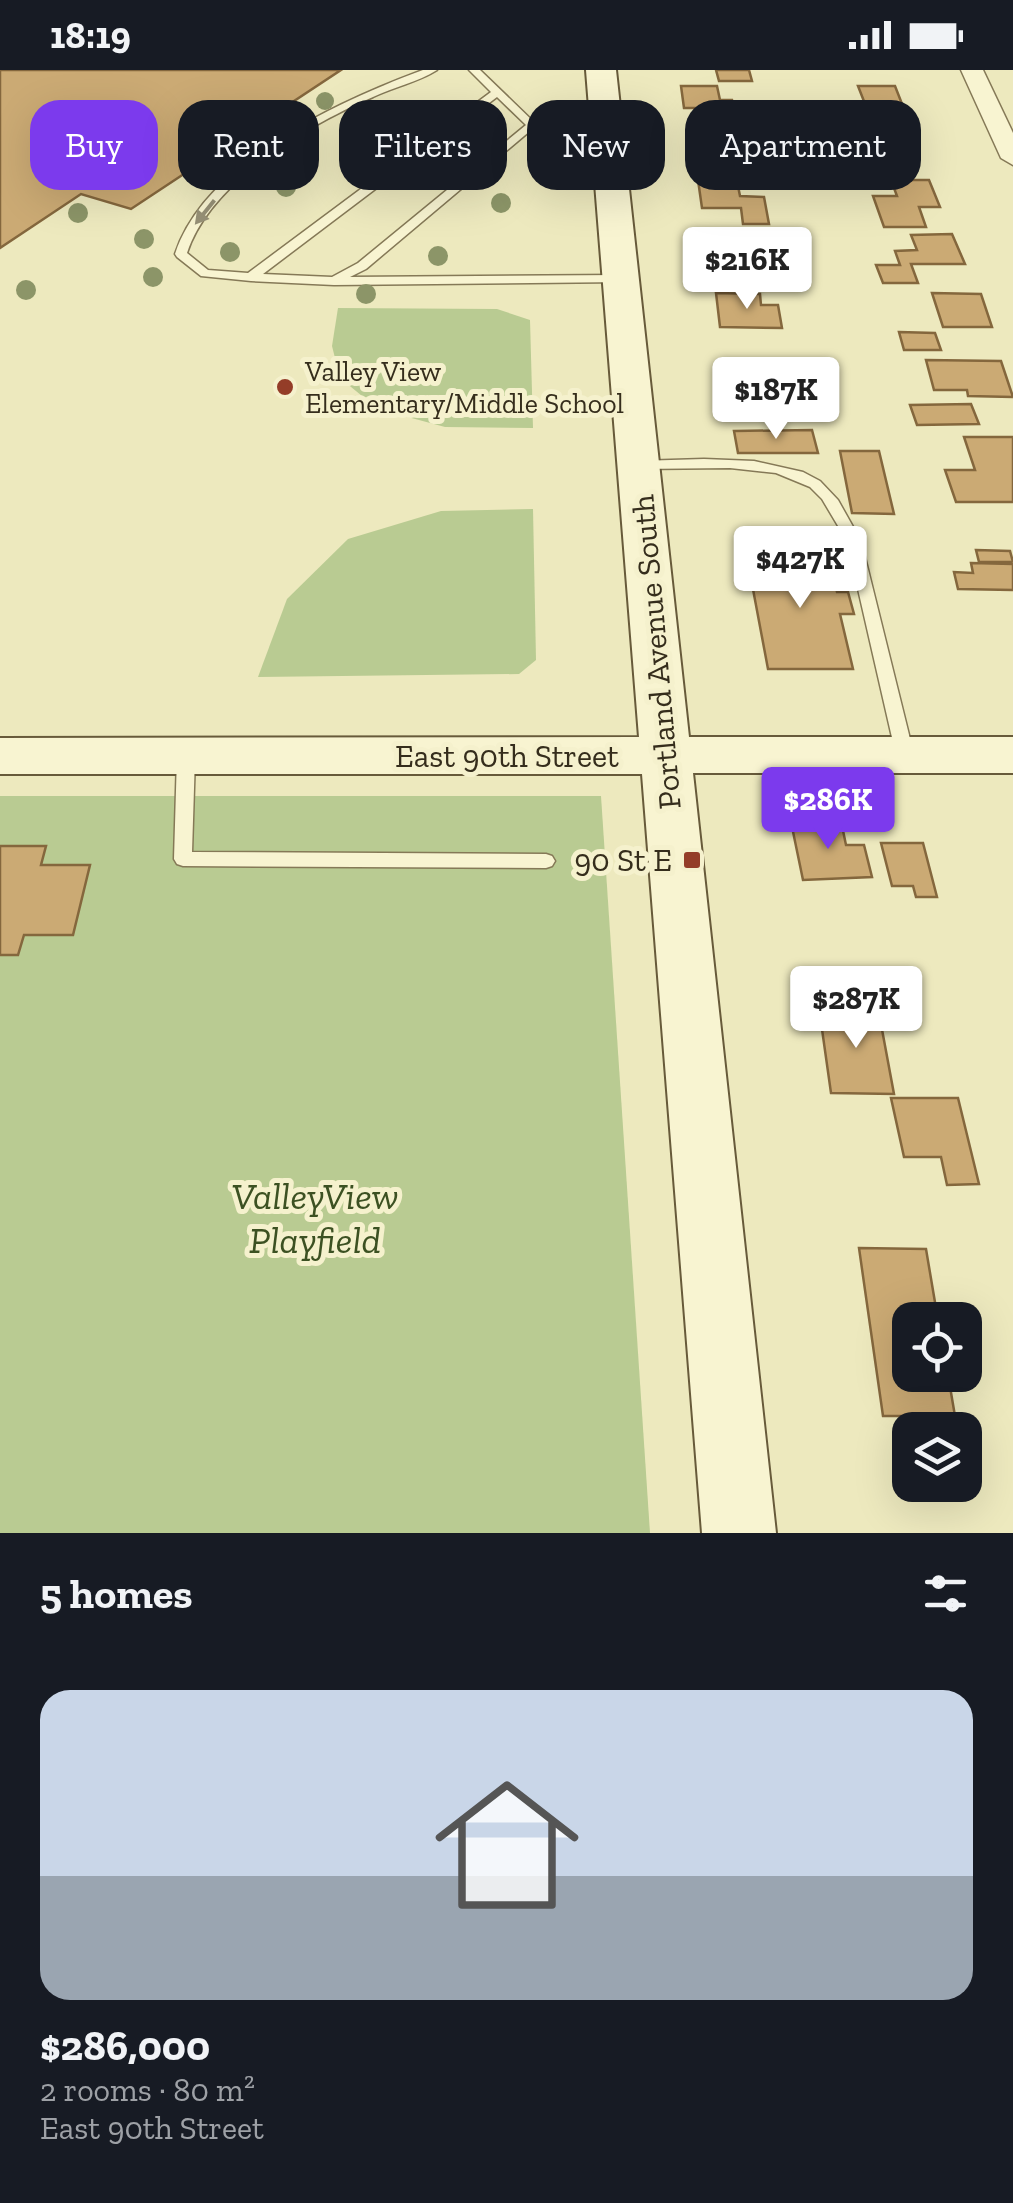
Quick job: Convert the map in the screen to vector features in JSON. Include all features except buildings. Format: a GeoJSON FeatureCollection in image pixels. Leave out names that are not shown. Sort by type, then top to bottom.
{"type":"FeatureCollection","features":[{"type":"Feature","properties":{"kind":"main road","name":"Portland Avenue South"},"geometry":{"type":"LineString","coordinates":[[600,70],[739,1533]]}},
{"type":"Feature","properties":{"kind":"main road","name":"East 90th Street"},"geometry":{"type":"LineString","coordinates":[[0,756],[1013,755]]}},
{"type":"Feature","properties":{"kind":"street"},"geometry":{"type":"LineString","coordinates":[[972,70],[1013,158]]}},
{"type":"Feature","properties":{"kind":"lane"},"geometry":{"type":"LineString","coordinates":[[432,70],[308,122],[264,150],[186,236],[181,254],[205,273],[251,277],[334,281],[620,279]]}},
{"type":"Feature","properties":{"kind":"lane"},"geometry":{"type":"LineString","coordinates":[[334,281],[362,266],[532,125],[474,70]]}},
{"type":"Feature","properties":{"kind":"lane"},"geometry":{"type":"LineString","coordinates":[[251,277],[498,92]]}},
{"type":"Feature","properties":{"kind":"lane"},"geometry":{"type":"LineString","coordinates":[[638,465],[739,466],[791,472],[816,485],[842,516],[854,541],[905,755]]}},
{"type":"Feature","properties":{"kind":"lane"},"geometry":{"type":"LineString","coordinates":[[186,756],[182,859],[546,862]]}},
{"type":"Feature","properties":{"kind":"green space"},"geometry":{"type":"Polygon","coordinates":[[[338,308],[497,309],[530,320],[533,428],[445,427],[378,409],[340,378],[332,346],[338,308]]]}},
{"type":"Feature","properties":{"kind":"green space"},"geometry":{"type":"Polygon","coordinates":[[[533,509],[536,660],[519,674],[258,677],[287,599],[348,539],[441,511],[533,509]]]}},
{"type":"Feature","properties":{"kind":"green space","name":"ValleyView Playfield"},"geometry":{"type":"Polygon","coordinates":[[[0,796],[601,796],[650,1533],[0,1533],[0,796]]]}},
{"type":"Feature","properties":{"kind":"place","name":"Valley View Elementary/Middle School"},"geometry":{"type":"Point","coordinates":[285,387]}},
{"type":"Feature","properties":{"kind":"place","name":"90 St E"},"geometry":{"type":"Point","coordinates":[692,860]}}]}
